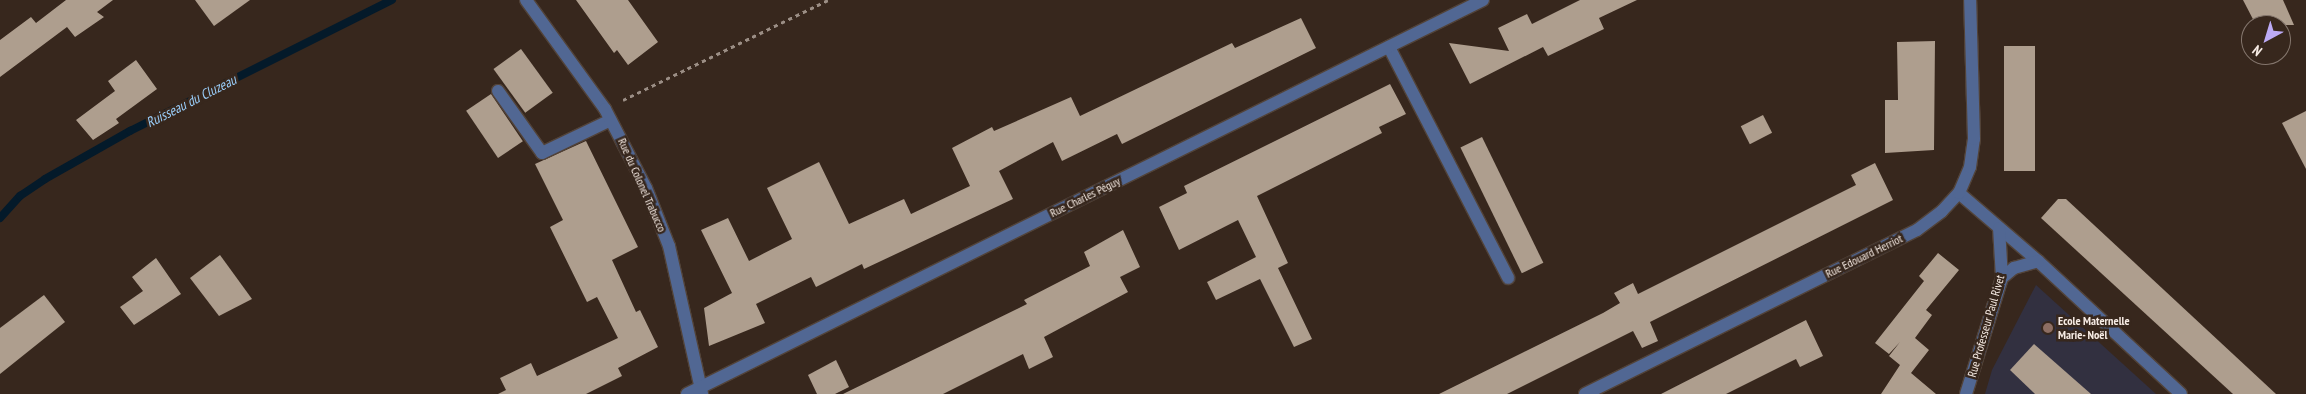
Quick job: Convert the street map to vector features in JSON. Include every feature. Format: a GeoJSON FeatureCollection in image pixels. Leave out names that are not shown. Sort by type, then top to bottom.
{"type":"FeatureCollection","features":[{"type":"Feature","properties":{"kind":"street","name":"Rue du Colonel Trabucco"},"geometry":{"type":"LineString","coordinates":[[526,0],[608,115],[646,188],[669,246],[701,391]]}},
{"type":"Feature","properties":{"kind":"street","name":"Rue Charles Péguy"},"geometry":{"type":"LineString","coordinates":[[687,394],[701,391],[1483,0]]}},
{"type":"Feature","properties":{"kind":"street","name":"Rue Edouard Herriot"},"geometry":{"type":"LineString","coordinates":[[1585,394],[1917,230],[1959,193],[1970,167],[1974,139],[1970,0]]}},
{"type":"Feature","properties":{"kind":"street"},"geometry":{"type":"LineString","coordinates":[[1389,47],[1508,278]]}},
{"type":"Feature","properties":{"kind":"street"},"geometry":{"type":"LineString","coordinates":[[498,91],[542,152],[608,115]]}},
{"type":"Feature","properties":{"kind":"street"},"geometry":{"type":"LineString","coordinates":[[1959,193],[2038,261],[2181,394]]}},
{"type":"Feature","properties":{"kind":"street","name":"Rue Professeur Paul Rivet"},"geometry":{"type":"LineString","coordinates":[[1966,394],[2002,278],[1999,228]]}},
{"type":"Feature","properties":{"kind":"street"},"geometry":{"type":"LineString","coordinates":[[2002,278],[2014,268],[2038,261]]}},
{"type":"Feature","properties":{"kind":"path"},"geometry":{"type":"LineString","coordinates":[[608,115],[828,0]]}},
{"type":"Feature","properties":{"kind":"shaded area","name":"Ecole Maternelle Marie- Noël"},"geometry":{"type":"Polygon","coordinates":[[[2036,285],[2156,394],[1985,394],[1992,370],[2036,285]]]}},
{"type":"Feature","properties":{"kind":"building"},"geometry":{"type":"Polygon","coordinates":[[[66,0],[113,0],[97,12],[104,17],[75,37],[67,27],[0,77],[0,40],[31,17],[36,23],[66,0]]]}},
{"type":"Feature","properties":{"kind":"building"},"geometry":{"type":"Polygon","coordinates":[[[195,0],[250,0],[214,26],[195,0]]]}},
{"type":"Feature","properties":{"kind":"building"},"geometry":{"type":"Polygon","coordinates":[[[576,0],[628,0],[658,42],[628,65],[617,50],[614,53],[576,0]]]}},
{"type":"Feature","properties":{"kind":"building"},"geometry":{"type":"Polygon","coordinates":[[[1580,0],[1637,0],[1599,18],[1604,29],[1548,56],[1543,47],[1470,84],[1449,43],[1509,51],[1498,28],[1527,14],[1532,24],[1580,0]]]}},
{"type":"Feature","properties":{"kind":"building"},"geometry":{"type":"Polygon","coordinates":[[[2243,0],[2283,0],[2290,15],[2251,15],[2243,0]]]}},
{"type":"Feature","properties":{"kind":"building"},"geometry":{"type":"Polygon","coordinates":[[[1301,18],[1316,48],[1122,144],[1117,134],[1062,161],[1053,142],[999,171],[1013,199],[864,269],[862,264],[816,287],[811,277],[756,304],[765,323],[709,346],[704,308],[732,293],[701,230],[728,218],[749,261],[792,239],[767,188],[819,162],[849,224],[904,199],[911,214],[970,186],[952,148],[992,127],[994,131],[1071,97],[1080,116],[1232,43],[1235,48],[1301,18]]]}},
{"type":"Feature","properties":{"kind":"building"},"geometry":{"type":"Polygon","coordinates":[[[1935,41],[1934,150],[1885,153],[1885,100],[1898,100],[1897,42],[1935,41]]]}},
{"type":"Feature","properties":{"kind":"building"},"geometry":{"type":"Polygon","coordinates":[[[2004,46],[2035,46],[2035,171],[2004,171],[2004,46]]]}},
{"type":"Feature","properties":{"kind":"building"},"geometry":{"type":"Polygon","coordinates":[[[521,49],[553,93],[525,113],[493,69],[521,49]]]}},
{"type":"Feature","properties":{"kind":"building"},"geometry":{"type":"Polygon","coordinates":[[[136,60],[157,89],[116,119],[119,123],[93,140],[76,120],[115,91],[108,81],[136,60]]]}},
{"type":"Feature","properties":{"kind":"building"},"geometry":{"type":"Polygon","coordinates":[[[1390,84],[1406,114],[1379,127],[1382,133],[1257,196],[1288,263],[1278,268],[1312,339],[1294,347],[1260,279],[1216,300],[1207,282],[1256,257],[1238,220],[1179,250],[1159,207],[1187,193],[1184,186],[1390,84]]]}},
{"type":"Feature","properties":{"kind":"building"},"geometry":{"type":"Polygon","coordinates":[[[491,94],[523,141],[498,158],[466,111],[491,94]]]}},
{"type":"Feature","properties":{"kind":"building"},"geometry":{"type":"Polygon","coordinates":[[[2306,111],[2306,169],[2282,123],[2306,111]]]}},
{"type":"Feature","properties":{"kind":"building"},"geometry":{"type":"Polygon","coordinates":[[[1763,115],[1772,133],[1750,144],[1741,126],[1763,115]]]}},
{"type":"Feature","properties":{"kind":"building"},"geometry":{"type":"Polygon","coordinates":[[[1482,137],[1543,263],[1522,273],[1460,148],[1482,137]]]}},
{"type":"Feature","properties":{"kind":"building"},"geometry":{"type":"Polygon","coordinates":[[[586,141],[638,247],[612,260],[636,312],[640,310],[658,347],[618,368],[622,376],[586,394],[498,394],[506,390],[500,378],[531,363],[537,376],[618,338],[597,297],[587,302],[550,227],[563,220],[535,164],[586,141]]]}},
{"type":"Feature","properties":{"kind":"building"},"geometry":{"type":"Polygon","coordinates":[[[1875,163],[1893,200],[1650,322],[1658,341],[1642,348],[1633,331],[1507,394],[1439,394],[1603,313],[1620,303],[1614,293],[1633,283],[1638,294],[1856,185],[1851,175],[1875,163]]]}},
{"type":"Feature","properties":{"kind":"building"},"geometry":{"type":"Polygon","coordinates":[[[2058,199],[2066,199],[2276,394],[2233,394],[2041,218],[2058,199]]]}},
{"type":"Feature","properties":{"kind":"building"},"geometry":{"type":"Polygon","coordinates":[[[1123,230],[1140,267],[1120,277],[1128,292],[1044,337],[1053,357],[1029,369],[1023,354],[943,394],[843,394],[1027,304],[1024,300],[1090,266],[1084,252],[1123,230]]]}},
{"type":"Feature","properties":{"kind":"building"},"geometry":{"type":"Polygon","coordinates":[[[1938,253],[1959,270],[1926,310],[1932,315],[1915,338],[1929,350],[1911,373],[1936,394],[1881,394],[1900,365],[1889,356],[1900,342],[1889,354],[1875,343],[1924,281],[1919,276],[1938,253]]]}},
{"type":"Feature","properties":{"kind":"building"},"geometry":{"type":"Polygon","coordinates":[[[220,255],[252,299],[219,316],[190,278],[220,255]]]}},
{"type":"Feature","properties":{"kind":"building"},"geometry":{"type":"Polygon","coordinates":[[[156,258],[181,294],[134,325],[120,307],[143,291],[132,277],[156,258]]]}},
{"type":"Feature","properties":{"kind":"building"},"geometry":{"type":"Polygon","coordinates":[[[44,295],[65,322],[0,374],[0,328],[44,295]]]}},
{"type":"Feature","properties":{"kind":"building"},"geometry":{"type":"Polygon","coordinates":[[[1806,320],[1823,356],[1800,367],[1796,359],[1726,394],[1661,394],[1806,320]]]}},
{"type":"Feature","properties":{"kind":"building"},"geometry":{"type":"Polygon","coordinates":[[[2034,344],[2091,394],[2035,394],[2010,370],[2034,344]]]}},
{"type":"Feature","properties":{"kind":"building"},"geometry":{"type":"Polygon","coordinates":[[[836,360],[849,387],[835,394],[817,394],[808,375],[836,360]]]}},
{"type":"Feature","properties":{"kind":"waterway","name":"Ruisseau du Cluzeau"},"geometry":{"type":"LineString","coordinates":[[0,218],[20,196],[45,179],[130,131],[392,0]]}},
{"type":"Feature","properties":{"kind":"place","name":"Ecole Maternelle Marie- Noël"},"geometry":{"type":"Point","coordinates":[2048,328]}}]}
